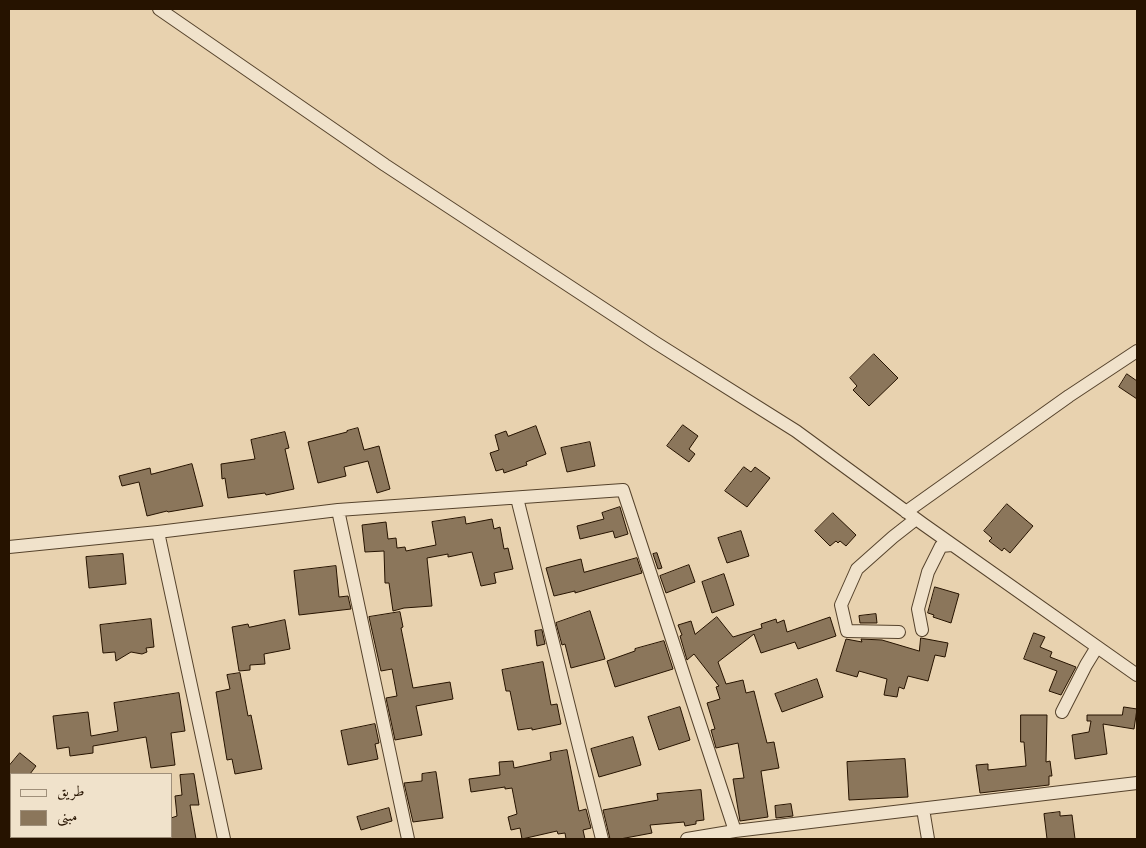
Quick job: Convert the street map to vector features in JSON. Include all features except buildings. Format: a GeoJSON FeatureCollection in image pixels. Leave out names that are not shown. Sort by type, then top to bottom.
{"type":"FeatureCollection","features":[{"type":"Feature","properties":{"kind":"street"},"geometry":{"type":"LineString","coordinates":[[159,9],[385,165],[656,343],[796,431],[911,516],[1137,675]]}},
{"type":"Feature","properties":{"kind":"street"},"geometry":{"type":"LineString","coordinates":[[898,632],[847,632],[841,605],[857,569],[893,537],[911,516],[1069,396],[1137,351]]}},
{"type":"Feature","properties":{"kind":"street"},"geometry":{"type":"LineString","coordinates":[[9,547],[158,532],[338,510],[624,490],[735,831]]}},
{"type":"Feature","properties":{"kind":"street"},"geometry":{"type":"LineString","coordinates":[[517,498],[602,839]]}},
{"type":"Feature","properties":{"kind":"street"},"geometry":{"type":"LineString","coordinates":[[338,510],[408,839]]}},
{"type":"Feature","properties":{"kind":"street"},"geometry":{"type":"LineString","coordinates":[[158,532],[224,839]]}},
{"type":"Feature","properties":{"kind":"street"},"geometry":{"type":"LineString","coordinates":[[922,630],[918,609],[928,572],[941,546],[952,545]]}},
{"type":"Feature","properties":{"kind":"street"},"geometry":{"type":"LineString","coordinates":[[1062,712],[1097,647]]}},
{"type":"Feature","properties":{"kind":"street"},"geometry":{"type":"LineString","coordinates":[[687,839],[735,831],[1137,783]]}},
{"type":"Feature","properties":{"kind":"street"},"geometry":{"type":"LineString","coordinates":[[923,809],[928,839]]}}]}
